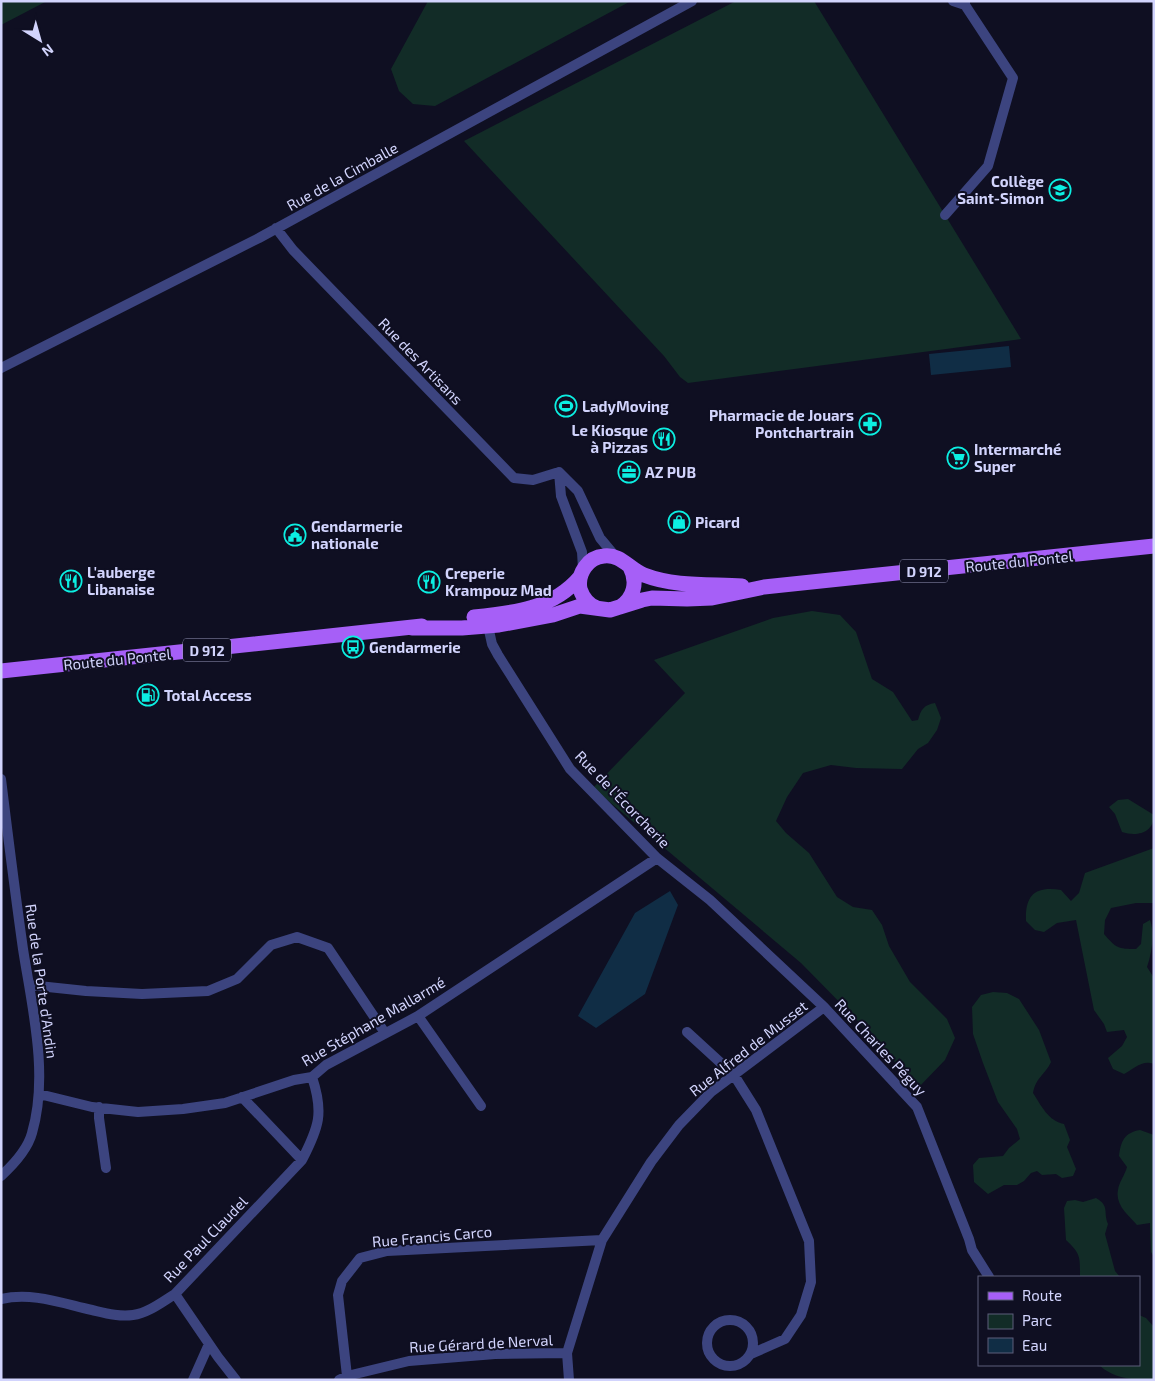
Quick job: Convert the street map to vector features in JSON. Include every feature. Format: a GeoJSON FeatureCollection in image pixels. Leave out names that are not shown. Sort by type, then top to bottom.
{"type":"FeatureCollection","features":[{"type":"Feature","properties":{"kind":"main road","name":"Route du Pontel"},"geometry":{"type":"LineString","coordinates":[[412,628],[488,626],[540,618],[580,606],[610,610],[652,598],[687,600],[712,598],[764,587],[1154,546]]}},
{"type":"Feature","properties":{"kind":"main road","name":"Route du Pontel"},"geometry":{"type":"LineString","coordinates":[[1,671],[412,628],[461,618],[517,611],[536,607],[560,596],[596,558],[604,556],[615,556],[644,575],[668,582],[764,587]]}},
{"type":"Feature","properties":{"kind":"main road"},"geometry":{"type":"LineString","coordinates":[[618,607],[628,600],[633,592],[634,579],[630,567]]}},
{"type":"Feature","properties":{"kind":"main road"},"geometry":{"type":"LineString","coordinates":[[582,573],[580,590],[584,598],[598,608]]}},
{"type":"Feature","properties":{"kind":"street","name":"Rue de la Cimballe"},"geometry":{"type":"LineString","coordinates":[[1,368],[276,228],[692,1]]}},
{"type":"Feature","properties":{"kind":"street"},"geometry":{"type":"LineString","coordinates":[[945,215],[988,166],[1013,78],[965,3],[953,1]]}},
{"type":"Feature","properties":{"kind":"street","name":"Rue des Artisans"},"geometry":{"type":"LineString","coordinates":[[276,228],[293,250],[514,478],[532,480],[560,472]]}},
{"type":"Feature","properties":{"kind":"street"},"geometry":{"type":"LineString","coordinates":[[560,472],[578,491],[600,538],[615,556]]}},
{"type":"Feature","properties":{"kind":"street"},"geometry":{"type":"LineString","coordinates":[[560,472],[561,496],[582,552],[582,573]]}},
{"type":"Feature","properties":{"kind":"street","name":"Rue de l'Écorcherie"},"geometry":{"type":"LineString","coordinates":[[488,626],[492,644],[498,655],[570,769],[658,858],[710,900]]}},
{"type":"Feature","properties":{"kind":"street","name":"Rue de la Porte d'Andin"},"geometry":{"type":"LineString","coordinates":[[1,779],[11,866],[37,1038],[39,1094],[32,1134],[20,1155],[1,1176]]}},
{"type":"Feature","properties":{"kind":"street","name":"Rue Stéphane Mallarmé"},"geometry":{"type":"LineString","coordinates":[[39,1094],[99,1107],[138,1112],[183,1109],[225,1102],[294,1080],[312,1077],[326,1065],[418,1016],[658,858]]}},
{"type":"Feature","properties":{"kind":"street","name":"Rue Charles Péguy"},"geometry":{"type":"LineString","coordinates":[[710,900],[824,1006],[917,1107],[972,1250],[988,1276]]}},
{"type":"Feature","properties":{"kind":"street"},"geometry":{"type":"LineString","coordinates":[[29,985],[142,994],[208,991],[237,979],[271,945],[297,937],[328,948],[385,1033]]}},
{"type":"Feature","properties":{"kind":"street","name":"Rue Alfred de Musset"},"geometry":{"type":"LineString","coordinates":[[569,1380],[567,1353],[602,1240],[646,1169],[679,1125],[711,1092],[824,1006]]}},
{"type":"Feature","properties":{"kind":"street"},"geometry":{"type":"LineString","coordinates":[[418,1016],[480,1106]]}},
{"type":"Feature","properties":{"kind":"street"},"geometry":{"type":"LineString","coordinates":[[687,1032],[734,1075],[756,1110],[809,1241],[811,1282],[801,1315],[785,1339],[751,1354],[746,1361],[732,1367],[717,1363],[711,1358],[707,1351],[708,1335],[717,1324],[732,1320],[739,1322],[746,1326],[753,1339],[751,1354]]}},
{"type":"Feature","properties":{"kind":"street","name":"Rue Paul Claudel"},"geometry":{"type":"LineString","coordinates":[[1,1298],[18,1295],[35,1297],[116,1315],[135,1315],[154,1308],[175,1294],[302,1160],[311,1142],[319,1117],[319,1098],[312,1077]]}},
{"type":"Feature","properties":{"kind":"street"},"geometry":{"type":"LineString","coordinates":[[242,1097],[302,1160]]}},
{"type":"Feature","properties":{"kind":"street"},"geometry":{"type":"LineString","coordinates":[[99,1107],[106,1168]]}},
{"type":"Feature","properties":{"kind":"street","name":"Rue Francis Carco"},"geometry":{"type":"LineString","coordinates":[[343,1378],[338,1295],[342,1281],[360,1258],[387,1251],[602,1240]]}},
{"type":"Feature","properties":{"kind":"street"},"geometry":{"type":"LineString","coordinates":[[175,1294],[236,1380]]}},
{"type":"Feature","properties":{"kind":"street"},"geometry":{"type":"LineString","coordinates":[[193,1380],[209,1344]]}},
{"type":"Feature","properties":{"kind":"street","name":"Rue Gérard de Nerval"},"geometry":{"type":"LineString","coordinates":[[343,1378],[409,1361],[495,1354],[567,1353]]}},
{"type":"Feature","properties":{"kind":"green space"},"geometry":{"type":"Polygon","coordinates":[[[1,1],[47,1],[1,25],[1,1]]]}},
{"type":"Feature","properties":{"kind":"green space"},"geometry":{"type":"Polygon","coordinates":[[[428,1],[631,1],[435,106],[413,104],[399,91],[391,69],[428,1]]]}},
{"type":"Feature","properties":{"kind":"green space"},"geometry":{"type":"Polygon","coordinates":[[[736,1],[814,1],[1021,339],[688,383],[680,377],[664,356],[464,141],[736,1]]]}},
{"type":"Feature","properties":{"kind":"green space"},"geometry":{"type":"Polygon","coordinates":[[[812,611],[840,615],[856,632],[872,679],[893,692],[912,721],[918,720],[926,706],[935,703],[941,718],[937,730],[928,743],[918,749],[902,769],[856,768],[831,765],[803,773],[787,797],[776,821],[786,833],[809,853],[837,897],[853,907],[872,910],[882,925],[889,946],[910,982],[947,1019],[955,1038],[945,1060],[918,1088],[857,1020],[801,963],[593,788],[685,693],[654,660],[773,618],[812,611]]]}},
{"type":"Feature","properties":{"kind":"green space"},"geometry":{"type":"Polygon","coordinates":[[[1128,799],[1154,815],[1148,830],[1139,834],[1122,832],[1115,814],[1109,807],[1118,800],[1128,799]]]}},
{"type":"Feature","properties":{"kind":"green space"},"geometry":{"type":"Polygon","coordinates":[[[1154,848],[1154,903],[1136,903],[1111,908],[1105,920],[1104,934],[1121,948],[1136,949],[1141,944],[1143,924],[1150,920],[1153,937],[1147,967],[1154,978],[1154,1064],[1142,1064],[1124,1074],[1113,1069],[1108,1058],[1122,1046],[1127,1037],[1124,1030],[1107,1032],[1094,1010],[1076,920],[1057,923],[1044,932],[1035,930],[1026,921],[1026,912],[1030,898],[1039,891],[1045,889],[1061,890],[1071,901],[1079,893],[1085,873],[1154,848]]]}},
{"type":"Feature","properties":{"kind":"green space"},"geometry":{"type":"Polygon","coordinates":[[[993,992],[1007,993],[1019,999],[1039,1030],[1051,1062],[1036,1083],[1033,1093],[1049,1116],[1064,1124],[1070,1140],[1067,1147],[1076,1169],[1073,1176],[1062,1178],[1056,1174],[1042,1175],[1037,1171],[1031,1173],[1024,1181],[1017,1185],[1004,1185],[988,1194],[974,1182],[973,1165],[979,1158],[1003,1156],[1020,1139],[1017,1129],[998,1102],[973,1034],[972,1007],[981,995],[993,992]]]}},
{"type":"Feature","properties":{"kind":"green space"},"geometry":{"type":"Polygon","coordinates":[[[1140,1130],[1154,1135],[1154,1257],[1151,1252],[1150,1223],[1137,1225],[1118,1200],[1118,1190],[1127,1167],[1119,1156],[1121,1146],[1124,1138],[1130,1133],[1140,1130]]]}},
{"type":"Feature","properties":{"kind":"green space"},"geometry":{"type":"Polygon","coordinates":[[[1096,1198],[1105,1207],[1108,1224],[1105,1234],[1115,1271],[1119,1276],[1080,1276],[1079,1256],[1066,1240],[1064,1208],[1067,1201],[1083,1202],[1096,1198]]]}},
{"type":"Feature","properties":{"kind":"green space"},"geometry":{"type":"Polygon","coordinates":[[[1140,1315],[1146,1318],[1154,1327],[1154,1380],[1132,1379],[1118,1376],[1100,1366],[1140,1366],[1140,1315]]]}},
{"type":"Feature","properties":{"kind":"water"},"geometry":{"type":"Polygon","coordinates":[[[1009,346],[1011,367],[931,375],[929,354],[1009,346]]]}},
{"type":"Feature","properties":{"kind":"water"},"geometry":{"type":"Polygon","coordinates":[[[670,891],[678,905],[645,994],[596,1028],[578,1016],[635,913],[670,891]]]}},
{"type":"Feature","properties":{"kind":"place","name":"Collège Saint-Simon"},"geometry":{"type":"Point","coordinates":[1060,190]}},
{"type":"Feature","properties":{"kind":"place","name":"LadyMoving"},"geometry":{"type":"Point","coordinates":[566,406]}},
{"type":"Feature","properties":{"kind":"place","name":"Pharmacie de Jouars Pontchartrain"},"geometry":{"type":"Point","coordinates":[870,424]}},
{"type":"Feature","properties":{"kind":"place","name":"Le Kiosque à Pizzas"},"geometry":{"type":"Point","coordinates":[664,439]}},
{"type":"Feature","properties":{"kind":"place","name":"Intermarché Super"},"geometry":{"type":"Point","coordinates":[958,458]}},
{"type":"Feature","properties":{"kind":"place","name":"AZ PUB"},"geometry":{"type":"Point","coordinates":[629,472]}},
{"type":"Feature","properties":{"kind":"place","name":"Picard"},"geometry":{"type":"Point","coordinates":[679,522]}},
{"type":"Feature","properties":{"kind":"place","name":"Gendarmerie nationale"},"geometry":{"type":"Point","coordinates":[295,535]}},
{"type":"Feature","properties":{"kind":"place","name":"L'auberge Libanaise"},"geometry":{"type":"Point","coordinates":[71,581]}},
{"type":"Feature","properties":{"kind":"place","name":"Creperie Krampouz Mad"},"geometry":{"type":"Point","coordinates":[429,582]}},
{"type":"Feature","properties":{"kind":"place","name":"Gendarmerie"},"geometry":{"type":"Point","coordinates":[353,647]}},
{"type":"Feature","properties":{"kind":"place","name":"Total Access"},"geometry":{"type":"Point","coordinates":[148,695]}}]}
